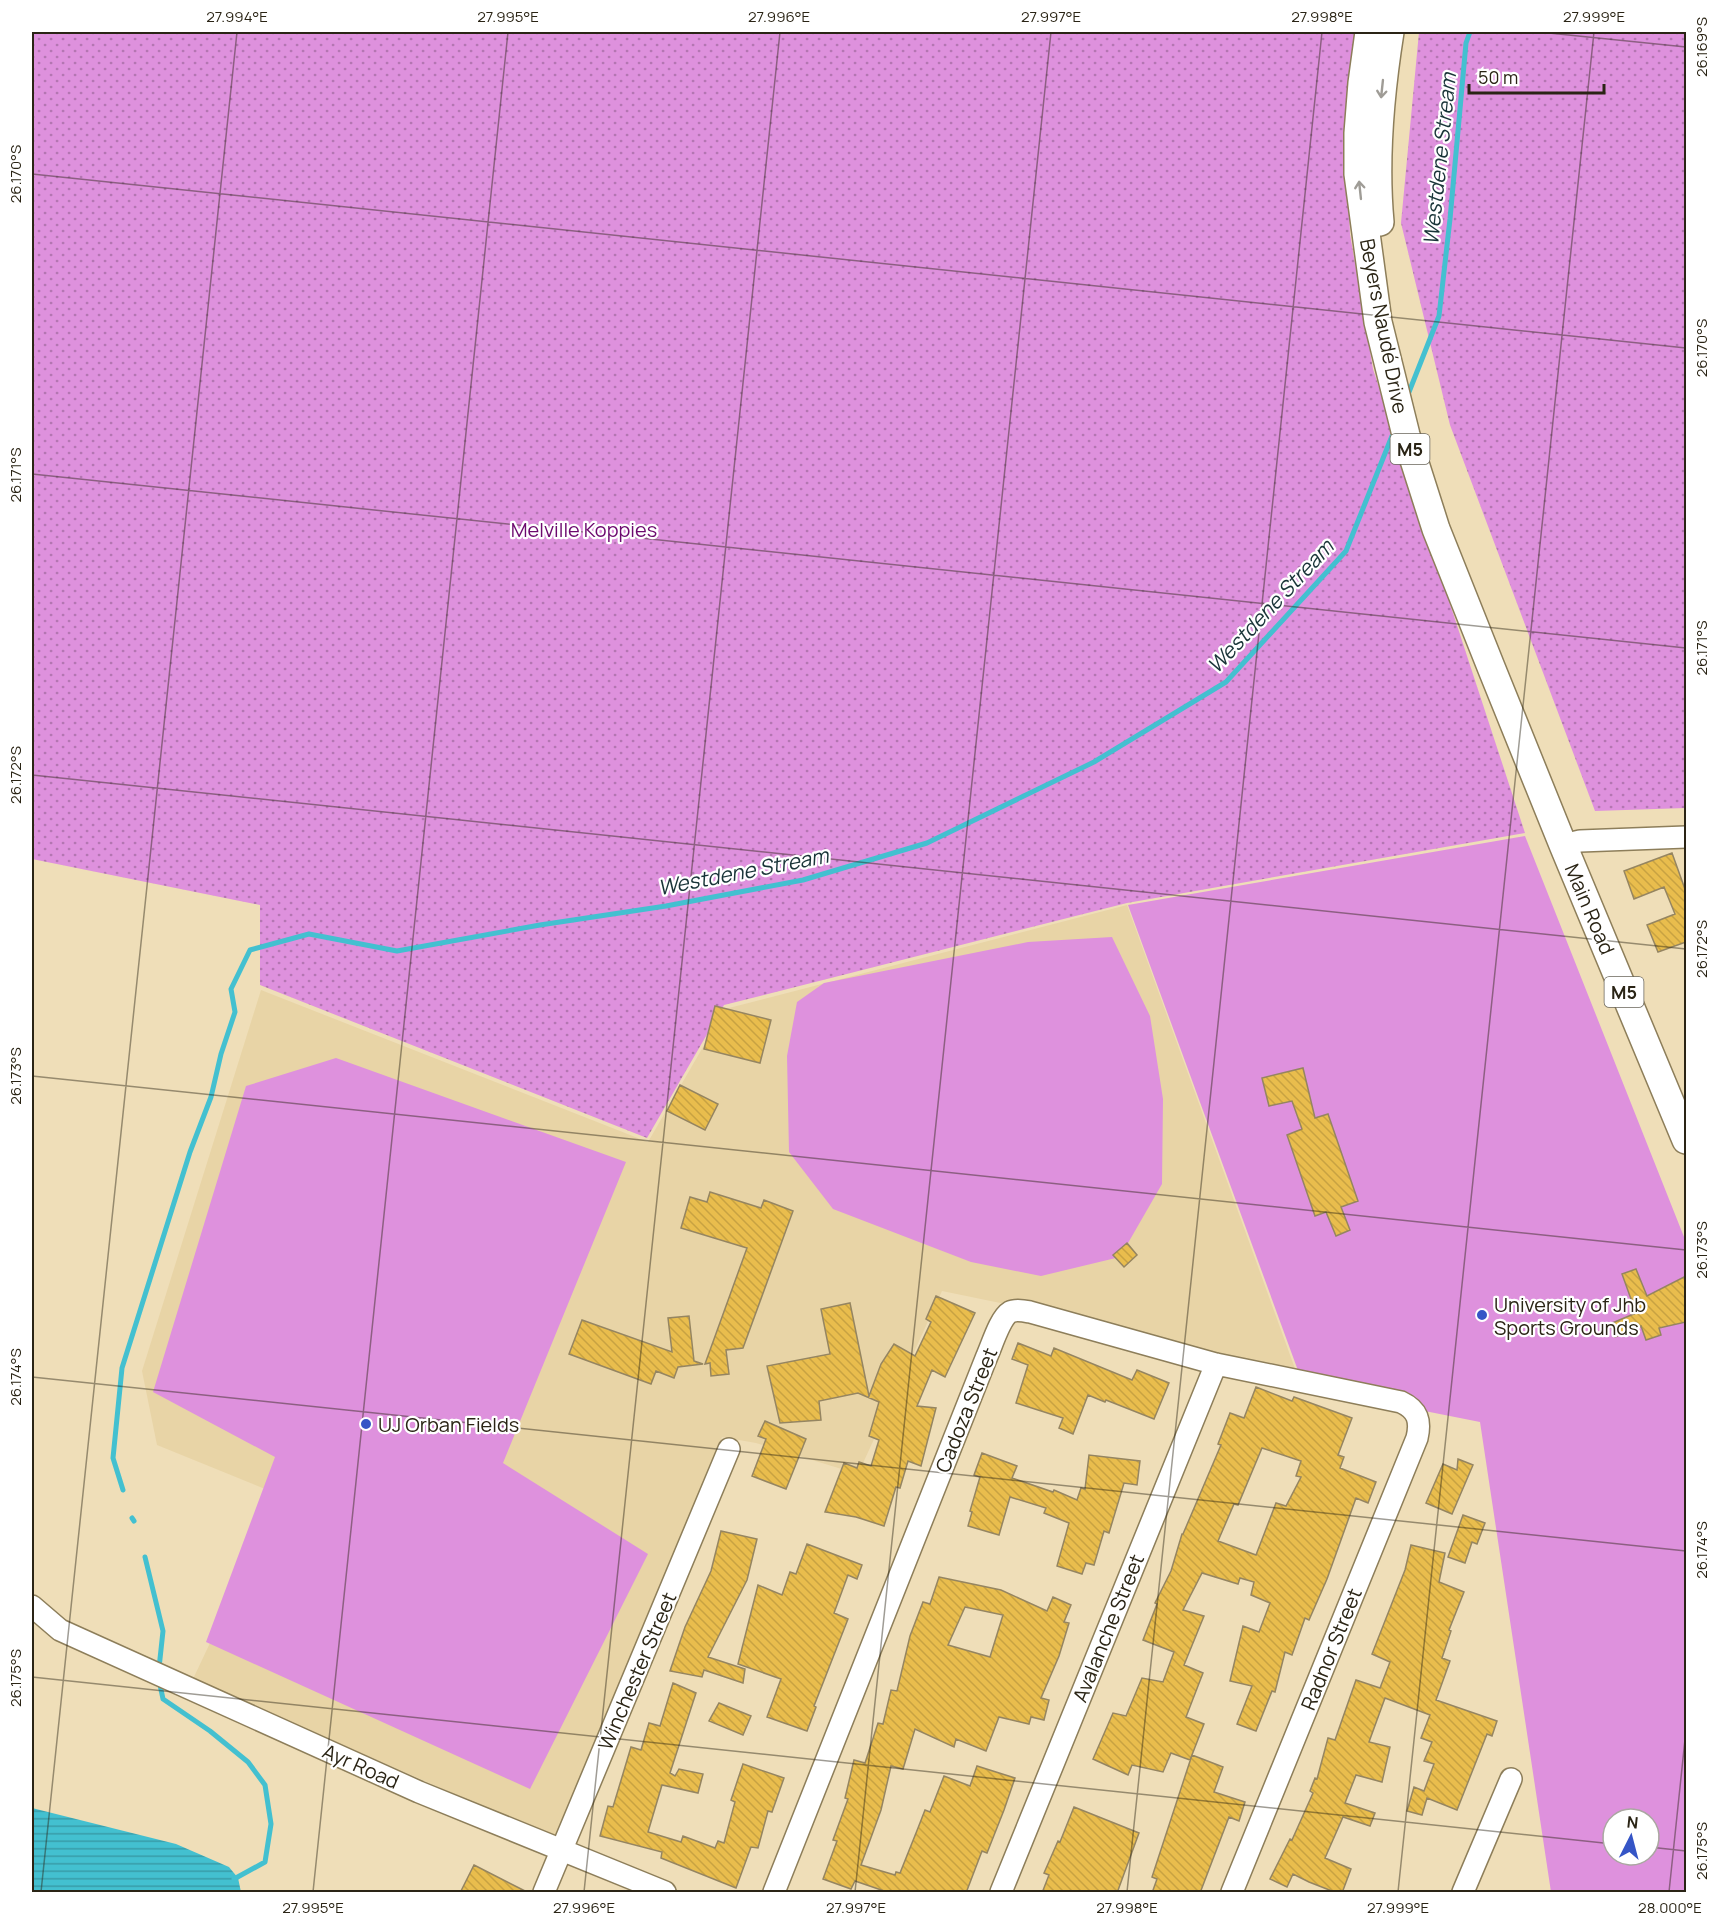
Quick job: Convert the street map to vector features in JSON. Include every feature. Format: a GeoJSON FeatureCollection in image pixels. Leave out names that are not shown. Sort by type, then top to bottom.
{"type":"FeatureCollection","features":[{"type":"Feature","properties":{"kind":"main road","name":"Beyers Naudé Drive"},"geometry":{"type":"LineString","coordinates":[[1370,32],[1361,93],[1358,174],[1372,281],[1387,363],[1406,435],[1436,529],[1571,843]]}},
{"type":"Feature","properties":{"kind":"main road","name":"Beyers Naudé Drive"},"geometry":{"type":"LineString","coordinates":[[1390,32],[1380,98],[1377,161],[1384,261],[1400,361],[1432,472],[1450,524],[1571,843]]}},
{"type":"Feature","properties":{"kind":"main road","name":"Main Road"},"geometry":{"type":"LineString","coordinates":[[1571,843],[1682,1101],[1686,1140]]}},
{"type":"Feature","properties":{"kind":"street"},"geometry":{"type":"LineString","coordinates":[[1571,843],[1686,837]]}},
{"type":"Feature","properties":{"kind":"street","name":"Cadoza Street"},"geometry":{"type":"LineString","coordinates":[[774,1893],[987,1356],[1004,1319],[1011,1312],[1030,1312],[1216,1364],[1409,1406]]}},
{"type":"Feature","properties":{"kind":"street","name":"Avalanche Street"},"geometry":{"type":"LineString","coordinates":[[1001,1893],[1216,1364]]}},
{"type":"Feature","properties":{"kind":"street","name":"Radnor Street"},"geometry":{"type":"LineString","coordinates":[[1232,1893],[1417,1438],[1419,1420],[1409,1406]]}},
{"type":"Feature","properties":{"kind":"street","name":"Winchester Street"},"geometry":{"type":"LineString","coordinates":[[544,1893],[729,1449]]}},
{"type":"Feature","properties":{"kind":"street","name":"Ayr Road"},"geometry":{"type":"LineString","coordinates":[[32,1606],[60,1630],[337,1756],[665,1893]]}},
{"type":"Feature","properties":{"kind":"street"},"geometry":{"type":"LineString","coordinates":[[1462,1893],[1511,1779]]}},
{"type":"Feature","properties":{"kind":"shaded area"},"geometry":{"type":"Polygon","coordinates":[[[1127,905],[1302,1388],[1015,1306],[942,1291],[858,1474],[756,1443],[722,1437],[559,1840],[193,1679],[280,1495],[157,1445],[142,1371],[261,990],[648,1142],[725,1009],[1127,905]]]}},
{"type":"Feature","properties":{"kind":"green space","name":"Melville Koppies"},"geometry":{"type":"Polygon","coordinates":[[[32,32],[1358,32],[1346,140],[1350,234],[1373,369],[1525,833],[1127,903],[724,1005],[647,1138],[260,985],[260,905],[32,859],[32,32]]]}},
{"type":"Feature","properties":{"kind":"green space"},"geometry":{"type":"Polygon","coordinates":[[[1419,32],[1686,32],[1686,808],[1595,811],[1450,425],[1401,223],[1419,32]]]}},
{"type":"Feature","properties":{"kind":"green space","name":"University of Jhb Sports Grounds"},"geometry":{"type":"Polygon","coordinates":[[[1525,836],[1686,1242],[1686,1892],[1551,1892],[1480,1422],[1304,1387],[1128,905],[1525,836]]]}},
{"type":"Feature","properties":{"kind":"green space"},"geometry":{"type":"Polygon","coordinates":[[[1112,937],[1150,1016],[1163,1099],[1162,1184],[1120,1257],[1041,1276],[971,1262],[833,1209],[789,1152],[787,1056],[797,1002],[824,983],[1028,942],[1112,937]]]}},
{"type":"Feature","properties":{"kind":"green space","name":"UJ Orban Fields"},"geometry":{"type":"Polygon","coordinates":[[[336,1058],[626,1162],[503,1463],[648,1554],[530,1789],[206,1642],[275,1457],[153,1392],[246,1086],[336,1058]]]}},
{"type":"Feature","properties":{"kind":"water"},"geometry":{"type":"Polygon","coordinates":[[[32,1808],[176,1844],[229,1867],[238,1878],[241,1892],[32,1892],[32,1808]]]}},
{"type":"Feature","properties":{"kind":"building"},"geometry":{"type":"Polygon","coordinates":[[[1672,853],[1686,892],[1686,942],[1658,952],[1647,925],[1675,914],[1664,887],[1634,899],[1624,871],[1672,853]]]}},
{"type":"Feature","properties":{"kind":"building"},"geometry":{"type":"Polygon","coordinates":[[[715,1006],[771,1020],[760,1063],[704,1049],[715,1006]]]}},
{"type":"Feature","properties":{"kind":"building"},"geometry":{"type":"Polygon","coordinates":[[[1303,1068],[1315,1118],[1328,1114],[1358,1201],[1341,1207],[1350,1230],[1336,1236],[1326,1212],[1315,1216],[1287,1135],[1302,1129],[1292,1101],[1269,1106],[1262,1078],[1303,1068]]]}},
{"type":"Feature","properties":{"kind":"building"},"geometry":{"type":"Polygon","coordinates":[[[680,1085],[718,1104],[705,1130],[667,1111],[680,1085]]]}},
{"type":"Feature","properties":{"kind":"building"},"geometry":{"type":"Polygon","coordinates":[[[710,1192],[761,1208],[764,1200],[793,1211],[743,1348],[726,1350],[729,1374],[711,1376],[710,1363],[705,1364],[747,1248],[681,1228],[690,1197],[707,1202],[710,1192]]]}},
{"type":"Feature","properties":{"kind":"building"},"geometry":{"type":"Polygon","coordinates":[[[1127,1243],[1137,1255],[1124,1267],[1113,1255],[1127,1243]]]}},
{"type":"Feature","properties":{"kind":"building"},"geometry":{"type":"Polygon","coordinates":[[[1636,1269],[1647,1296],[1686,1276],[1686,1322],[1659,1328],[1661,1335],[1646,1340],[1641,1326],[1615,1337],[1610,1324],[1636,1313],[1622,1274],[1636,1269]]]}},
{"type":"Feature","properties":{"kind":"building"},"geometry":{"type":"Polygon","coordinates":[[[936,1296],[975,1313],[945,1377],[932,1370],[917,1406],[936,1408],[921,1466],[908,1461],[900,1488],[896,1487],[884,1526],[856,1517],[825,1512],[844,1463],[857,1468],[859,1462],[871,1466],[879,1440],[869,1436],[879,1402],[858,1393],[819,1401],[821,1420],[780,1423],[767,1366],[830,1354],[821,1309],[850,1303],[869,1396],[881,1364],[894,1344],[915,1356],[931,1322],[926,1319],[936,1296]]]}},
{"type":"Feature","properties":{"kind":"building"},"geometry":{"type":"Polygon","coordinates":[[[689,1316],[694,1361],[703,1364],[678,1367],[674,1378],[656,1371],[651,1384],[569,1354],[582,1320],[672,1352],[668,1318],[689,1316]]]}},
{"type":"Feature","properties":{"kind":"building"},"geometry":{"type":"Polygon","coordinates":[[[1018,1343],[1051,1356],[1054,1348],[1132,1380],[1137,1370],[1169,1383],[1154,1419],[1088,1395],[1073,1434],[1059,1428],[1063,1418],[1016,1403],[1028,1365],[1012,1359],[1018,1343]]]}},
{"type":"Feature","properties":{"kind":"building"},"geometry":{"type":"Polygon","coordinates":[[[1256,1387],[1292,1401],[1294,1397],[1352,1418],[1338,1455],[1344,1457],[1340,1468],[1376,1482],[1368,1503],[1356,1498],[1327,1579],[1309,1620],[1305,1618],[1292,1655],[1285,1652],[1275,1692],[1272,1691],[1256,1731],[1237,1724],[1252,1686],[1230,1681],[1243,1626],[1259,1632],[1270,1603],[1251,1595],[1254,1582],[1240,1578],[1238,1584],[1202,1573],[1183,1610],[1204,1616],[1184,1665],[1203,1673],[1186,1717],[1204,1724],[1190,1760],[1171,1753],[1163,1772],[1132,1765],[1128,1775],[1093,1759],[1113,1713],[1126,1716],[1142,1678],[1163,1682],[1174,1652],[1143,1640],[1157,1604],[1155,1603],[1171,1571],[1182,1534],[1221,1445],[1218,1444],[1230,1413],[1244,1418],[1256,1387]],[[1262,1448],[1238,1505],[1234,1504],[1218,1541],[1256,1555],[1276,1503],[1286,1506],[1301,1477],[1296,1476],[1301,1461],[1262,1448]]]}},
{"type":"Feature","properties":{"kind":"building"},"geometry":{"type":"Polygon","coordinates":[[[765,1421],[806,1439],[786,1489],[752,1476],[766,1439],[758,1436],[765,1421]]]}},
{"type":"Feature","properties":{"kind":"building"},"geometry":{"type":"Polygon","coordinates":[[[982,1453],[1017,1466],[1012,1478],[1053,1492],[1054,1490],[1077,1500],[1081,1488],[1085,1489],[1089,1455],[1140,1461],[1137,1485],[1124,1483],[1109,1533],[1104,1531],[1094,1565],[1086,1563],[1082,1574],[1057,1566],[1069,1523],[1044,1513],[1046,1508],[1010,1497],[999,1535],[968,1526],[980,1477],[974,1475],[982,1453]]]}},
{"type":"Feature","properties":{"kind":"building"},"geometry":{"type":"Polygon","coordinates":[[[1458,1459],[1473,1465],[1452,1514],[1426,1503],[1443,1464],[1457,1470],[1458,1459]]]}},
{"type":"Feature","properties":{"kind":"building"},"geometry":{"type":"Polygon","coordinates":[[[1463,1515],[1485,1523],[1477,1544],[1472,1542],[1465,1563],[1448,1557],[1463,1515]]]}},
{"type":"Feature","properties":{"kind":"building"},"geometry":{"type":"Polygon","coordinates":[[[721,1531],[757,1539],[747,1580],[708,1657],[745,1669],[743,1683],[704,1670],[702,1677],[670,1671],[685,1627],[711,1571],[721,1531]]]}},
{"type":"Feature","properties":{"kind":"building"},"geometry":{"type":"Polygon","coordinates":[[[807,1544],[862,1565],[857,1579],[848,1575],[834,1613],[848,1619],[814,1706],[816,1707],[807,1731],[767,1717],[781,1679],[738,1664],[758,1585],[782,1595],[790,1572],[796,1574],[807,1544]]]}},
{"type":"Feature","properties":{"kind":"building"},"geometry":{"type":"Polygon","coordinates":[[[1411,1545],[1445,1553],[1439,1582],[1464,1592],[1449,1630],[1451,1631],[1442,1658],[1450,1661],[1436,1700],[1497,1721],[1492,1736],[1487,1734],[1457,1810],[1427,1798],[1422,1815],[1407,1811],[1414,1787],[1424,1791],[1434,1764],[1424,1761],[1432,1742],[1421,1738],[1430,1715],[1385,1698],[1369,1742],[1390,1747],[1382,1782],[1356,1775],[1345,1803],[1375,1813],[1370,1826],[1343,1817],[1325,1858],[1351,1869],[1342,1893],[1337,1893],[1293,1874],[1287,1887],[1270,1879],[1290,1839],[1292,1840],[1313,1793],[1310,1791],[1315,1778],[1317,1779],[1328,1738],[1335,1740],[1356,1680],[1380,1688],[1390,1662],[1372,1654],[1405,1570],[1411,1545]]]}},
{"type":"Feature","properties":{"kind":"building"},"geometry":{"type":"Polygon","coordinates":[[[939,1577],[1001,1590],[1047,1611],[1053,1597],[1071,1605],[1064,1622],[1069,1623],[1059,1656],[1041,1698],[1049,1700],[1044,1720],[1031,1717],[1029,1724],[999,1717],[986,1751],[956,1739],[954,1747],[915,1729],[903,1769],[891,1766],[881,1810],[861,1865],[895,1875],[896,1872],[900,1873],[925,1810],[930,1812],[944,1776],[970,1786],[977,1766],[1015,1778],[987,1853],[982,1851],[966,1893],[890,1893],[855,1881],[851,1889],[823,1879],[837,1841],[833,1840],[848,1799],[845,1798],[854,1760],[865,1763],[878,1723],[883,1724],[891,1690],[897,1691],[910,1636],[923,1602],[930,1604],[939,1577]],[[965,1607],[948,1645],[990,1657],[1003,1615],[965,1607]]]}},
{"type":"Feature","properties":{"kind":"building"},"geometry":{"type":"Polygon","coordinates":[[[673,1683],[696,1693],[670,1773],[675,1776],[679,1769],[703,1774],[698,1793],[662,1785],[648,1832],[681,1842],[683,1836],[715,1848],[718,1841],[724,1843],[735,1802],[731,1800],[743,1764],[784,1778],[772,1812],[768,1811],[758,1848],[751,1847],[736,1888],[661,1858],[662,1852],[600,1836],[608,1806],[613,1807],[631,1747],[641,1750],[649,1723],[660,1726],[673,1683]]]}},
{"type":"Feature","properties":{"kind":"building"},"geometry":{"type":"Polygon","coordinates":[[[719,1703],[751,1716],[743,1735],[709,1721],[719,1703]]]}},
{"type":"Feature","properties":{"kind":"building"},"geometry":{"type":"Polygon","coordinates":[[[1192,1755],[1223,1767],[1214,1792],[1245,1802],[1239,1821],[1229,1817],[1200,1893],[1152,1893],[1157,1879],[1152,1877],[1192,1755]]]}},
{"type":"Feature","properties":{"kind":"building"},"geometry":{"type":"Polygon","coordinates":[[[1074,1807],[1139,1833],[1117,1893],[1042,1893],[1049,1875],[1044,1873],[1074,1807]]]}},
{"type":"Feature","properties":{"kind":"building"},"geometry":{"type":"Polygon","coordinates":[[[474,1865],[529,1893],[460,1893],[474,1865]]]}},
{"type":"Feature","properties":{"kind":"waterway","name":"Westdene Stream"},"geometry":{"type":"LineString","coordinates":[[1409,392],[1439,316],[1466,43],[1470,32]]}},
{"type":"Feature","properties":{"kind":"waterway","name":"Westdene Stream"},"geometry":{"type":"LineString","coordinates":[[123,1490],[113,1458],[122,1368],[190,1152],[211,1097],[221,1054],[235,1012],[231,989],[250,950],[309,934],[397,951],[540,925],[666,906],[803,880],[927,843],[1094,762],[1226,682],[1346,551],[1392,436]]}},
{"type":"Feature","properties":{"kind":"waterway"},"geometry":{"type":"LineString","coordinates":[[145,1557],[163,1631],[159,1668]]}},
{"type":"Feature","properties":{"kind":"waterway"},"geometry":{"type":"LineString","coordinates":[[159,1680],[163,1699],[210,1731],[248,1762],[265,1785],[271,1824],[265,1862],[234,1879]]}},
{"type":"Feature","properties":{"kind":"place","name":"University of Jhb Sports Grounds"},"geometry":{"type":"Point","coordinates":[1482,1315]}},
{"type":"Feature","properties":{"kind":"place","name":"UJ Orban Fields"},"geometry":{"type":"Point","coordinates":[366,1424]}}]}
